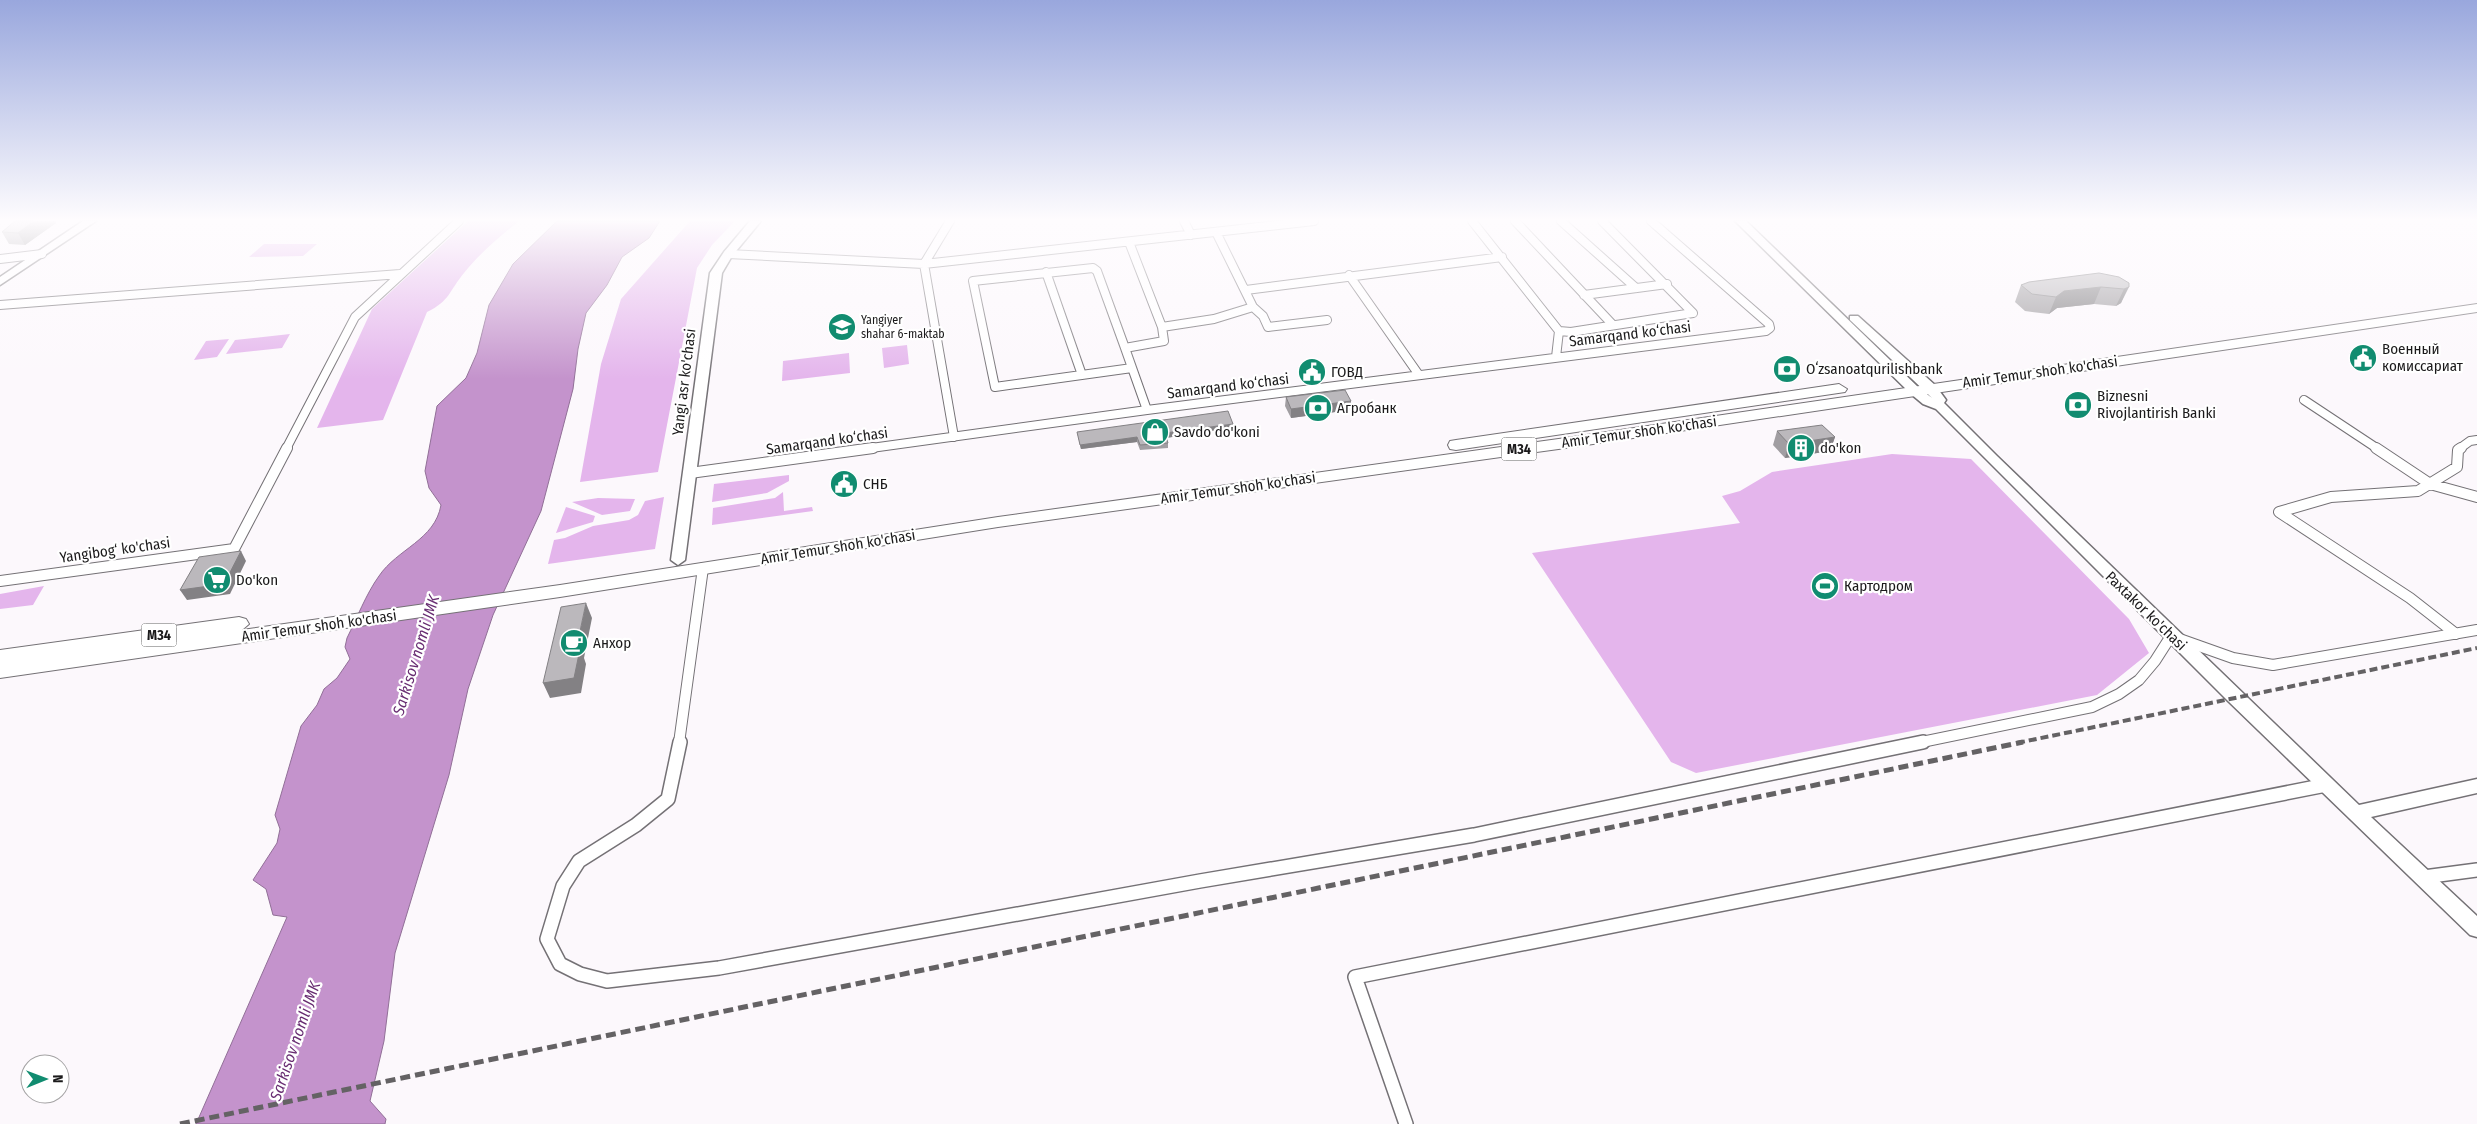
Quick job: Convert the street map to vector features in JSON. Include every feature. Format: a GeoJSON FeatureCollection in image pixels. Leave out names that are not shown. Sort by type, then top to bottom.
{"type":"FeatureCollection","features":[{"type":"Feature","properties":{"kind":"highway","name":"Amir Temur shoh ko'chasi"},"geometry":{"type":"LineString","coordinates":[[0,671],[316,620],[561,585],[703,568],[2477,300]]}},
{"type":"Feature","properties":{"kind":"highway","name":"Amir Temur shoh ko'chasi"},"geometry":{"type":"LineString","coordinates":[[1917,384],[2477,308]]}},
{"type":"Feature","properties":{"kind":"highway","name":"Amir Temur shoh ko'chasi"},"geometry":{"type":"LineString","coordinates":[[561,585],[678,560],[1567,436]]}},
{"type":"Feature","properties":{"kind":"highway","name":"Amir Temur shoh ko'chasi"},"geometry":{"type":"LineString","coordinates":[[0,657],[316,620]]}},
{"type":"Feature","properties":{"kind":"main road"},"geometry":{"type":"LineString","coordinates":[[0,282],[13,273]]}},
{"type":"Feature","properties":{"kind":"main road","name":"Yangi asr ko'chasi"},"geometry":{"type":"LineString","coordinates":[[678,560],[716,273]]}},
{"type":"Feature","properties":{"kind":"main road","name":"Paxtakor ko'chasi"},"geometry":{"type":"LineString","coordinates":[[1797,273],[1917,384]]}},
{"type":"Feature","properties":{"kind":"main road","name":"Paxtakor ko'chasi"},"geometry":{"type":"LineString","coordinates":[[1804,273],[1917,384],[1928,401],[1941,406],[2171,636],[2477,928]]}},
{"type":"Feature","properties":{"kind":"main road"},"geometry":{"type":"LineString","coordinates":[[2355,813],[2477,786]]}},
{"type":"Feature","properties":{"kind":"street"},"geometry":{"type":"LineString","coordinates":[[926,273],[954,437]]}},
{"type":"Feature","properties":{"kind":"street"},"geometry":{"type":"LineString","coordinates":[[1034,273],[973,281],[995,387],[1132,368]]}},
{"type":"Feature","properties":{"kind":"street"},"geometry":{"type":"LineString","coordinates":[[1047,273],[1082,375]]}},
{"type":"Feature","properties":{"kind":"street"},"geometry":{"type":"LineString","coordinates":[[1099,273],[1147,410]]}},
{"type":"Feature","properties":{"kind":"street"},"geometry":{"type":"LineString","coordinates":[[1125,348],[1164,341],[1162,327],[1141,273]]}},
{"type":"Feature","properties":{"kind":"street"},"geometry":{"type":"LineString","coordinates":[[1237,273],[1253,307],[1264,316],[1268,327],[1327,320]]}},
{"type":"Feature","properties":{"kind":"street"},"geometry":{"type":"LineString","coordinates":[[1246,290],[1362,273]]}},
{"type":"Feature","properties":{"kind":"street"},"geometry":{"type":"LineString","coordinates":[[1515,273],[1559,331],[1556,357]]}},
{"type":"Feature","properties":{"kind":"street"},"geometry":{"type":"LineString","coordinates":[[1564,273],[1613,326]]}},
{"type":"Feature","properties":{"kind":"street"},"geometry":{"type":"LineString","coordinates":[[1620,273],[1636,288]]}},
{"type":"Feature","properties":{"kind":"street"},"geometry":{"type":"LineString","coordinates":[[1559,331],[1613,326],[1693,313],[1656,273]]}},
{"type":"Feature","properties":{"kind":"street","name":"Samarqand ko‘chasi"},"geometry":{"type":"LineString","coordinates":[[690,473],[1147,410],[1766,331],[1770,328],[1769,324],[1711,273]]}},
{"type":"Feature","properties":{"kind":"street"},"geometry":{"type":"LineString","coordinates":[[0,305],[400,274]]}},
{"type":"Feature","properties":{"kind":"street","name":"Yangibog‘ ko'chasi"},"geometry":{"type":"LineString","coordinates":[[0,581],[234,549],[354,317],[400,274]]}},
{"type":"Feature","properties":{"kind":"street"},"geometry":{"type":"LineString","coordinates":[[1349,275],[1419,375]]}},
{"type":"Feature","properties":{"kind":"street"},"geometry":{"type":"LineString","coordinates":[[1584,295],[1667,284]]}},
{"type":"Feature","properties":{"kind":"street"},"geometry":{"type":"LineString","coordinates":[[1162,327],[1214,319],[1253,307]]}},
{"type":"Feature","properties":{"kind":"street"},"geometry":{"type":"LineString","coordinates":[[2304,400],[2430,484],[2477,498]]}},
{"type":"Feature","properties":{"kind":"street"},"geometry":{"type":"LineString","coordinates":[[2456,634],[2410,598],[2279,512],[2331,497],[2418,491],[2457,467],[2458,450],[2470,441],[2477,440]]}},
{"type":"Feature","properties":{"kind":"street"},"geometry":{"type":"LineString","coordinates":[[703,568],[682,730],[668,799],[636,826],[579,861],[563,886],[554,912],[547,939],[560,964],[580,974],[607,981],[719,968],[1200,881],[1474,836],[1920,744],[2092,707],[2116,698],[2148,672],[2171,636],[2225,658],[2248,664],[2273,665],[2477,630]]}},
{"type":"Feature","properties":{"kind":"street"},"geometry":{"type":"LineString","coordinates":[[1406,1124],[1355,977],[2326,785]]}},
{"type":"Feature","properties":{"kind":"street"},"geometry":{"type":"LineString","coordinates":[[2424,877],[2477,870]]}},
{"type":"Feature","properties":{"kind":"shaded area"},"geometry":{"type":"Polygon","coordinates":[[[411,273],[464,273],[445,300],[427,312],[383,420],[317,428],[372,309],[411,273]]]}},
{"type":"Feature","properties":{"kind":"shaded area"},"geometry":{"type":"Polygon","coordinates":[[[644,273],[696,273],[658,472],[580,482],[601,364],[621,299],[644,273]]]}},
{"type":"Feature","properties":{"kind":"shaded area"},"geometry":{"type":"Polygon","coordinates":[[[290,334],[282,348],[226,354],[235,340],[290,334]]]}},
{"type":"Feature","properties":{"kind":"shaded area"},"geometry":{"type":"Polygon","coordinates":[[[229,339],[217,357],[194,360],[206,341],[229,339]]]}},
{"type":"Feature","properties":{"kind":"shaded area"},"geometry":{"type":"Polygon","coordinates":[[[907,345],[909,364],[884,368],[882,348],[907,345]]]}},
{"type":"Feature","properties":{"kind":"shaded area"},"geometry":{"type":"Polygon","coordinates":[[[849,353],[850,373],[782,381],[783,361],[849,353]]]}},
{"type":"Feature","properties":{"kind":"shaded area","name":"Картодром"},"geometry":{"type":"Polygon","coordinates":[[[1892,454],[1971,459],[2129,619],[2149,653],[2097,695],[1696,773],[1671,762],[1532,553],[1740,523],[1722,496],[1740,491],[1772,472],[1892,454]]]}},
{"type":"Feature","properties":{"kind":"shaded area"},"geometry":{"type":"Polygon","coordinates":[[[789,475],[789,481],[767,493],[712,502],[714,484],[789,475]]]}},
{"type":"Feature","properties":{"kind":"shaded area"},"geometry":{"type":"Polygon","coordinates":[[[783,492],[784,511],[812,507],[813,511],[712,525],[713,508],[775,498],[783,492]]]}},
{"type":"Feature","properties":{"kind":"shaded area"},"geometry":{"type":"Polygon","coordinates":[[[664,497],[655,549],[548,564],[554,540],[565,538],[593,526],[629,520],[638,515],[645,501],[664,497]]]}},
{"type":"Feature","properties":{"kind":"shaded area"},"geometry":{"type":"Polygon","coordinates":[[[598,498],[635,499],[630,511],[602,515],[572,502],[598,498]]]}},
{"type":"Feature","properties":{"kind":"shaded area"},"geometry":{"type":"Polygon","coordinates":[[[566,507],[595,516],[593,522],[556,533],[566,507]]]}},
{"type":"Feature","properties":{"kind":"shaded area"},"geometry":{"type":"Polygon","coordinates":[[[44,586],[33,605],[0,609],[0,594],[44,586]]]}},
{"type":"Feature","properties":{"kind":"water","name":"Sarkisov nomli JMK"},"geometry":{"type":"Polygon","coordinates":[[[507,273],[613,273],[586,313],[578,349],[573,389],[541,511],[493,615],[468,689],[449,775],[395,953],[384,1041],[370,1101],[386,1119],[385,1124],[196,1124],[287,917],[273,915],[266,889],[253,880],[277,843],[280,829],[275,815],[301,726],[317,705],[324,689],[337,678],[350,659],[345,647],[347,638],[374,583],[395,558],[423,536],[437,517],[441,505],[429,488],[425,471],[437,406],[466,378],[477,353],[489,305],[507,273]]]}},
{"type":"Feature","properties":{"kind":"building"},"geometry":{"type":"Polygon","coordinates":[[[2101,273],[2119,277],[2129,283],[2129,287],[2124,289],[2101,287],[2064,291],[2056,297],[2032,294],[2021,285],[2029,282],[2101,273]]]}},
{"type":"Feature","properties":{"kind":"building"},"geometry":{"type":"Polygon","coordinates":[[[1345,390],[1351,401],[1291,409],[1286,397],[1345,390]]]}},
{"type":"Feature","properties":{"kind":"building","name":"Savdo do'koni"},"geometry":{"type":"Polygon","coordinates":[[[1228,411],[1233,424],[1165,433],[1168,443],[1140,445],[1137,437],[1080,445],[1077,432],[1228,411]]]}},
{"type":"Feature","properties":{"kind":"building"},"geometry":{"type":"Polygon","coordinates":[[[1822,425],[1835,437],[1789,444],[1777,431],[1822,425]]]}},
{"type":"Feature","properties":{"kind":"building"},"geometry":{"type":"Polygon","coordinates":[[[241,551],[224,584],[180,590],[199,557],[241,551]]]}},
{"type":"Feature","properties":{"kind":"building"},"geometry":{"type":"Polygon","coordinates":[[[586,603],[576,650],[580,649],[574,678],[543,683],[561,607],[586,603]]]}},
{"type":"Feature","properties":{"kind":"railway"},"geometry":{"type":"LineString","coordinates":[[2017,743],[2477,648]]}},
{"type":"Feature","properties":{"kind":"railway"},"geometry":{"type":"LineString","coordinates":[[180,1124],[2023,742]]}},
{"type":"Feature","properties":{"kind":"place","name":"Yangiyer shahar 6-maktab"},"geometry":{"type":"Point","coordinates":[842,327]}},
{"type":"Feature","properties":{"kind":"place","name":"Военный комиссариат"},"geometry":{"type":"Point","coordinates":[2363,358]}},
{"type":"Feature","properties":{"kind":"place","name":"Oʻzsanoatqurilishbank"},"geometry":{"type":"Point","coordinates":[1787,369]}},
{"type":"Feature","properties":{"kind":"place","name":"ГОВД"},"geometry":{"type":"Point","coordinates":[1312,372]}},
{"type":"Feature","properties":{"kind":"place","name":"Biznesni Rivojlantirish Banki"},"geometry":{"type":"Point","coordinates":[2078,405]}},
{"type":"Feature","properties":{"kind":"place","name":"Агробанк"},"geometry":{"type":"Point","coordinates":[1318,408]}},
{"type":"Feature","properties":{"kind":"place","name":"Savdo do'koni"},"geometry":{"type":"Point","coordinates":[1155,432]}},
{"type":"Feature","properties":{"kind":"place","name":"do'kon"},"geometry":{"type":"Point","coordinates":[1801,448]}},
{"type":"Feature","properties":{"kind":"place","name":"СНБ"},"geometry":{"type":"Point","coordinates":[844,484]}},
{"type":"Feature","properties":{"kind":"place","name":"Do'kon"},"geometry":{"type":"Point","coordinates":[217,580]}},
{"type":"Feature","properties":{"kind":"place","name":"Картодром"},"geometry":{"type":"Point","coordinates":[1825,586]}},
{"type":"Feature","properties":{"kind":"place","name":"Анхор"},"geometry":{"type":"Point","coordinates":[574,643]}}]}
